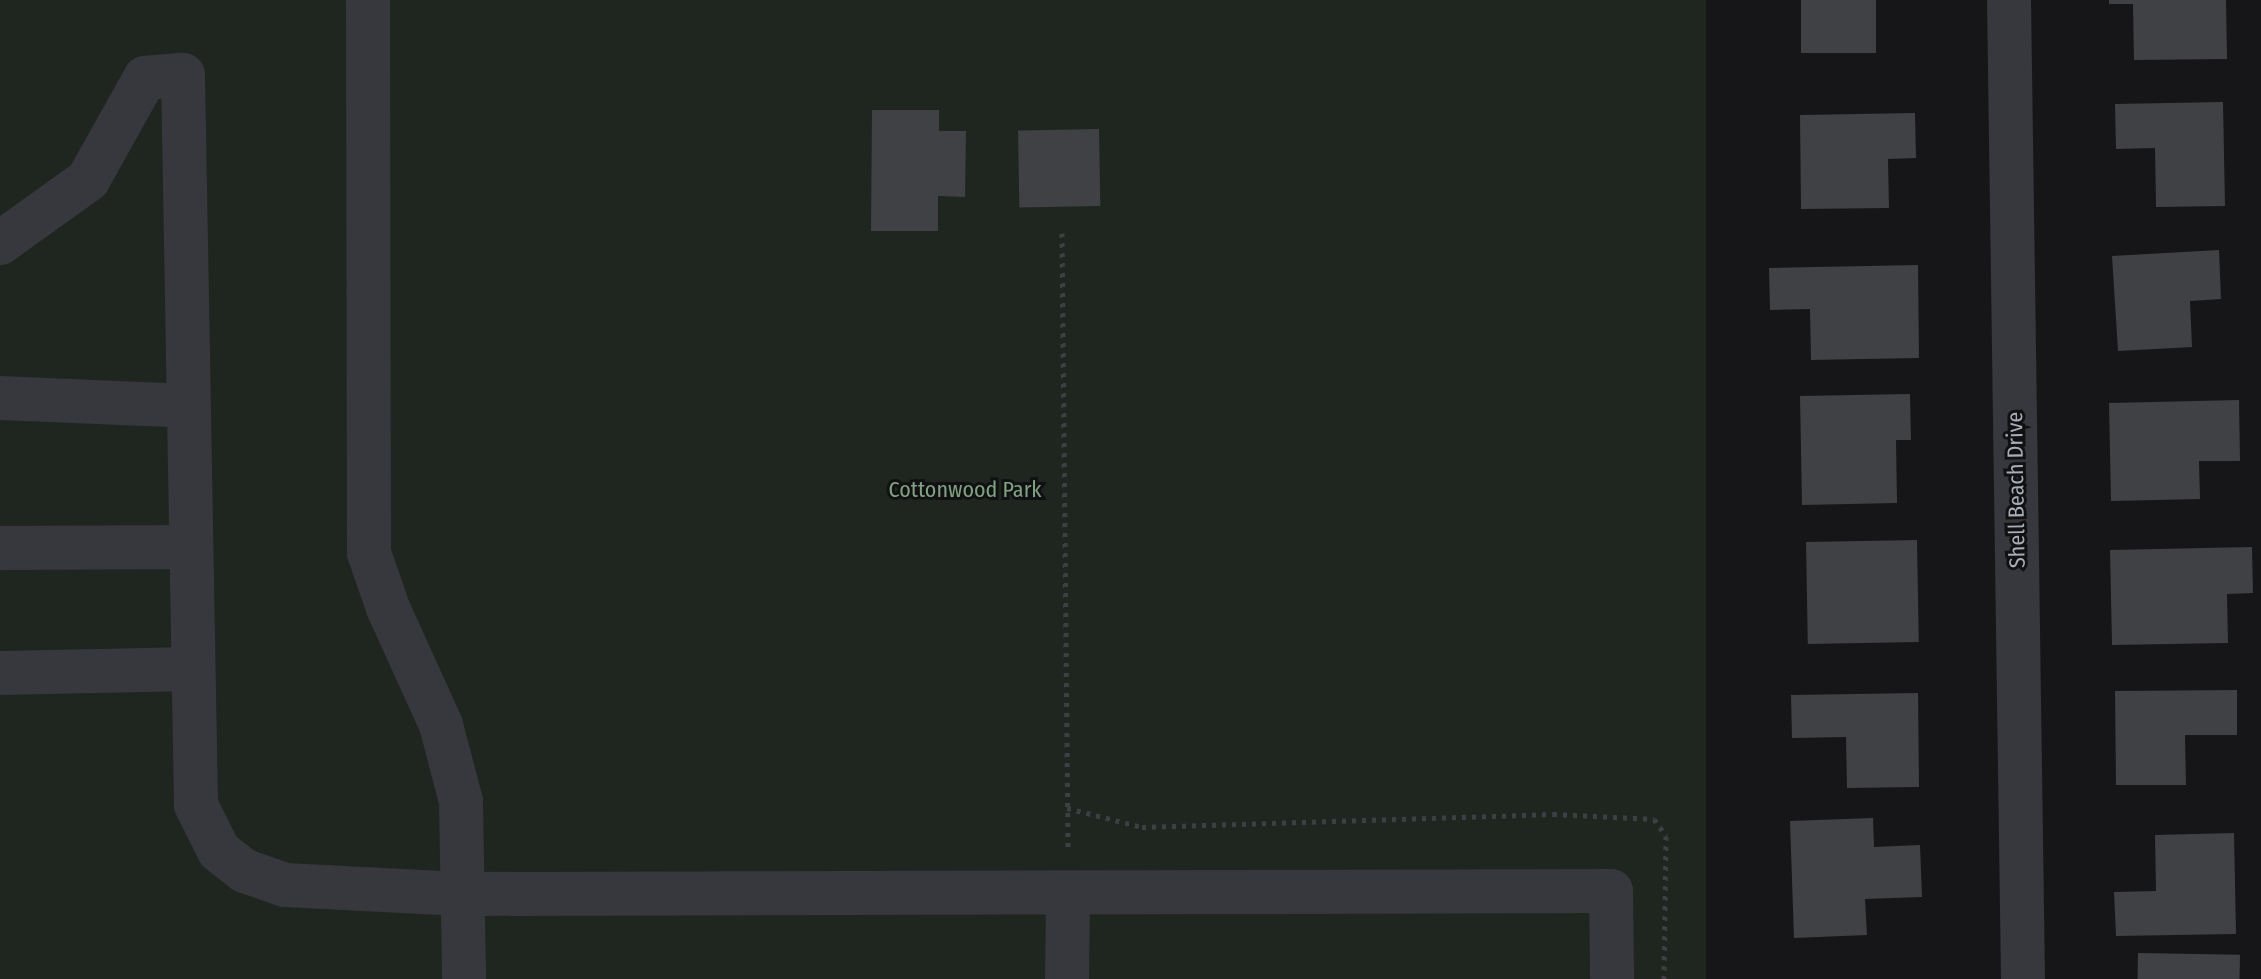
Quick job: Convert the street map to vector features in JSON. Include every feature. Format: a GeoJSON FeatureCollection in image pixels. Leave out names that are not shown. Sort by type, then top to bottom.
{"type":"FeatureCollection","features":[{"type":"Feature","properties":{"kind":"street"},"geometry":{"type":"LineString","coordinates":[[368,0],[369,553],[388,608],[441,725],[461,801],[464,979]]}},
{"type":"Feature","properties":{"kind":"street","name":"Shell Beach Drive"},"geometry":{"type":"LineString","coordinates":[[2009,0],[2023,979]]}},
{"type":"Feature","properties":{"kind":"street"},"geometry":{"type":"LineString","coordinates":[[0,243],[88,180],[145,78],[183,75],[196,805],[219,851],[245,871],[285,885],[462,894],[1611,891],[1612,979]]}},
{"type":"Feature","properties":{"kind":"street"},"geometry":{"type":"LineString","coordinates":[[0,398],[188,406]]}},
{"type":"Feature","properties":{"kind":"street"},"geometry":{"type":"LineString","coordinates":[[0,548],[191,547]]}},
{"type":"Feature","properties":{"kind":"street"},"geometry":{"type":"LineString","coordinates":[[0,673],[193,669]]}},
{"type":"Feature","properties":{"kind":"street"},"geometry":{"type":"LineString","coordinates":[[1067,979],[1068,893]]}},
{"type":"Feature","properties":{"kind":"path"},"geometry":{"type":"LineString","coordinates":[[1062,233],[1068,893]]}},
{"type":"Feature","properties":{"kind":"path"},"geometry":{"type":"LineString","coordinates":[[1067,808],[1142,827],[1553,814],[1654,819],[1666,836],[1664,979]]}},
{"type":"Feature","properties":{"kind":"green space","name":"Cottonwood Park"},"geometry":{"type":"Polygon","coordinates":[[[0,0],[1706,0],[1706,979],[0,979],[0,0]]]}},
{"type":"Feature","properties":{"kind":"building"},"geometry":{"type":"Polygon","coordinates":[[[1801,0],[1876,0],[1876,53],[1801,53],[1801,0]]]}},
{"type":"Feature","properties":{"kind":"building"},"geometry":{"type":"Polygon","coordinates":[[[2109,0],[2226,0],[2227,59],[2134,60],[2133,4],[2109,4],[2109,0]]]}},
{"type":"Feature","properties":{"kind":"building"},"geometry":{"type":"Polygon","coordinates":[[[2223,102],[2225,206],[2156,207],[2155,148],[2116,149],[2115,104],[2223,102]]]}},
{"type":"Feature","properties":{"kind":"building"},"geometry":{"type":"Polygon","coordinates":[[[872,110],[939,110],[939,131],[966,131],[965,197],[938,196],[938,231],[871,231],[872,110]]]}},
{"type":"Feature","properties":{"kind":"building"},"geometry":{"type":"Polygon","coordinates":[[[1915,113],[1916,158],[1888,159],[1889,208],[1801,209],[1800,115],[1915,113]]]}},
{"type":"Feature","properties":{"kind":"building"},"geometry":{"type":"Polygon","coordinates":[[[1099,129],[1100,206],[1019,207],[1018,130],[1099,129]]]}},
{"type":"Feature","properties":{"kind":"building"},"geometry":{"type":"Polygon","coordinates":[[[2219,250],[2221,299],[2190,301],[2192,347],[2118,351],[2112,256],[2219,250]]]}},
{"type":"Feature","properties":{"kind":"building"},"geometry":{"type":"Polygon","coordinates":[[[1918,265],[1919,358],[1811,360],[1810,309],[1770,310],[1769,268],[1918,265]]]}},
{"type":"Feature","properties":{"kind":"building"},"geometry":{"type":"Polygon","coordinates":[[[1910,394],[1911,440],[1896,440],[1897,503],[1802,505],[1800,396],[1910,394]]]}},
{"type":"Feature","properties":{"kind":"building"},"geometry":{"type":"Polygon","coordinates":[[[2239,400],[2240,461],[2199,461],[2200,499],[2111,501],[2109,403],[2239,400]]]}},
{"type":"Feature","properties":{"kind":"building"},"geometry":{"type":"Polygon","coordinates":[[[1917,540],[1919,642],[1808,644],[1806,542],[1917,540]]]}},
{"type":"Feature","properties":{"kind":"building"},"geometry":{"type":"Polygon","coordinates":[[[2252,547],[2253,593],[2227,594],[2228,643],[2112,645],[2110,550],[2252,547]]]}},
{"type":"Feature","properties":{"kind":"building"},"geometry":{"type":"Polygon","coordinates":[[[2237,690],[2237,735],[2185,735],[2186,785],[2116,785],[2115,691],[2237,690]]]}},
{"type":"Feature","properties":{"kind":"building"},"geometry":{"type":"Polygon","coordinates":[[[1918,693],[1919,787],[1847,788],[1846,737],[1792,738],[1791,695],[1918,693]]]}},
{"type":"Feature","properties":{"kind":"building"},"geometry":{"type":"Polygon","coordinates":[[[1873,818],[1874,847],[1920,845],[1922,897],[1865,899],[1867,935],[1794,938],[1790,821],[1873,818]]]}},
{"type":"Feature","properties":{"kind":"building"},"geometry":{"type":"Polygon","coordinates":[[[2234,833],[2236,934],[2116,936],[2114,892],[2156,891],[2155,835],[2234,833]]]}},
{"type":"Feature","properties":{"kind":"building"},"geometry":{"type":"Polygon","coordinates":[[[2138,953],[2240,955],[2240,979],[2138,979],[2138,953]]]}}]}
